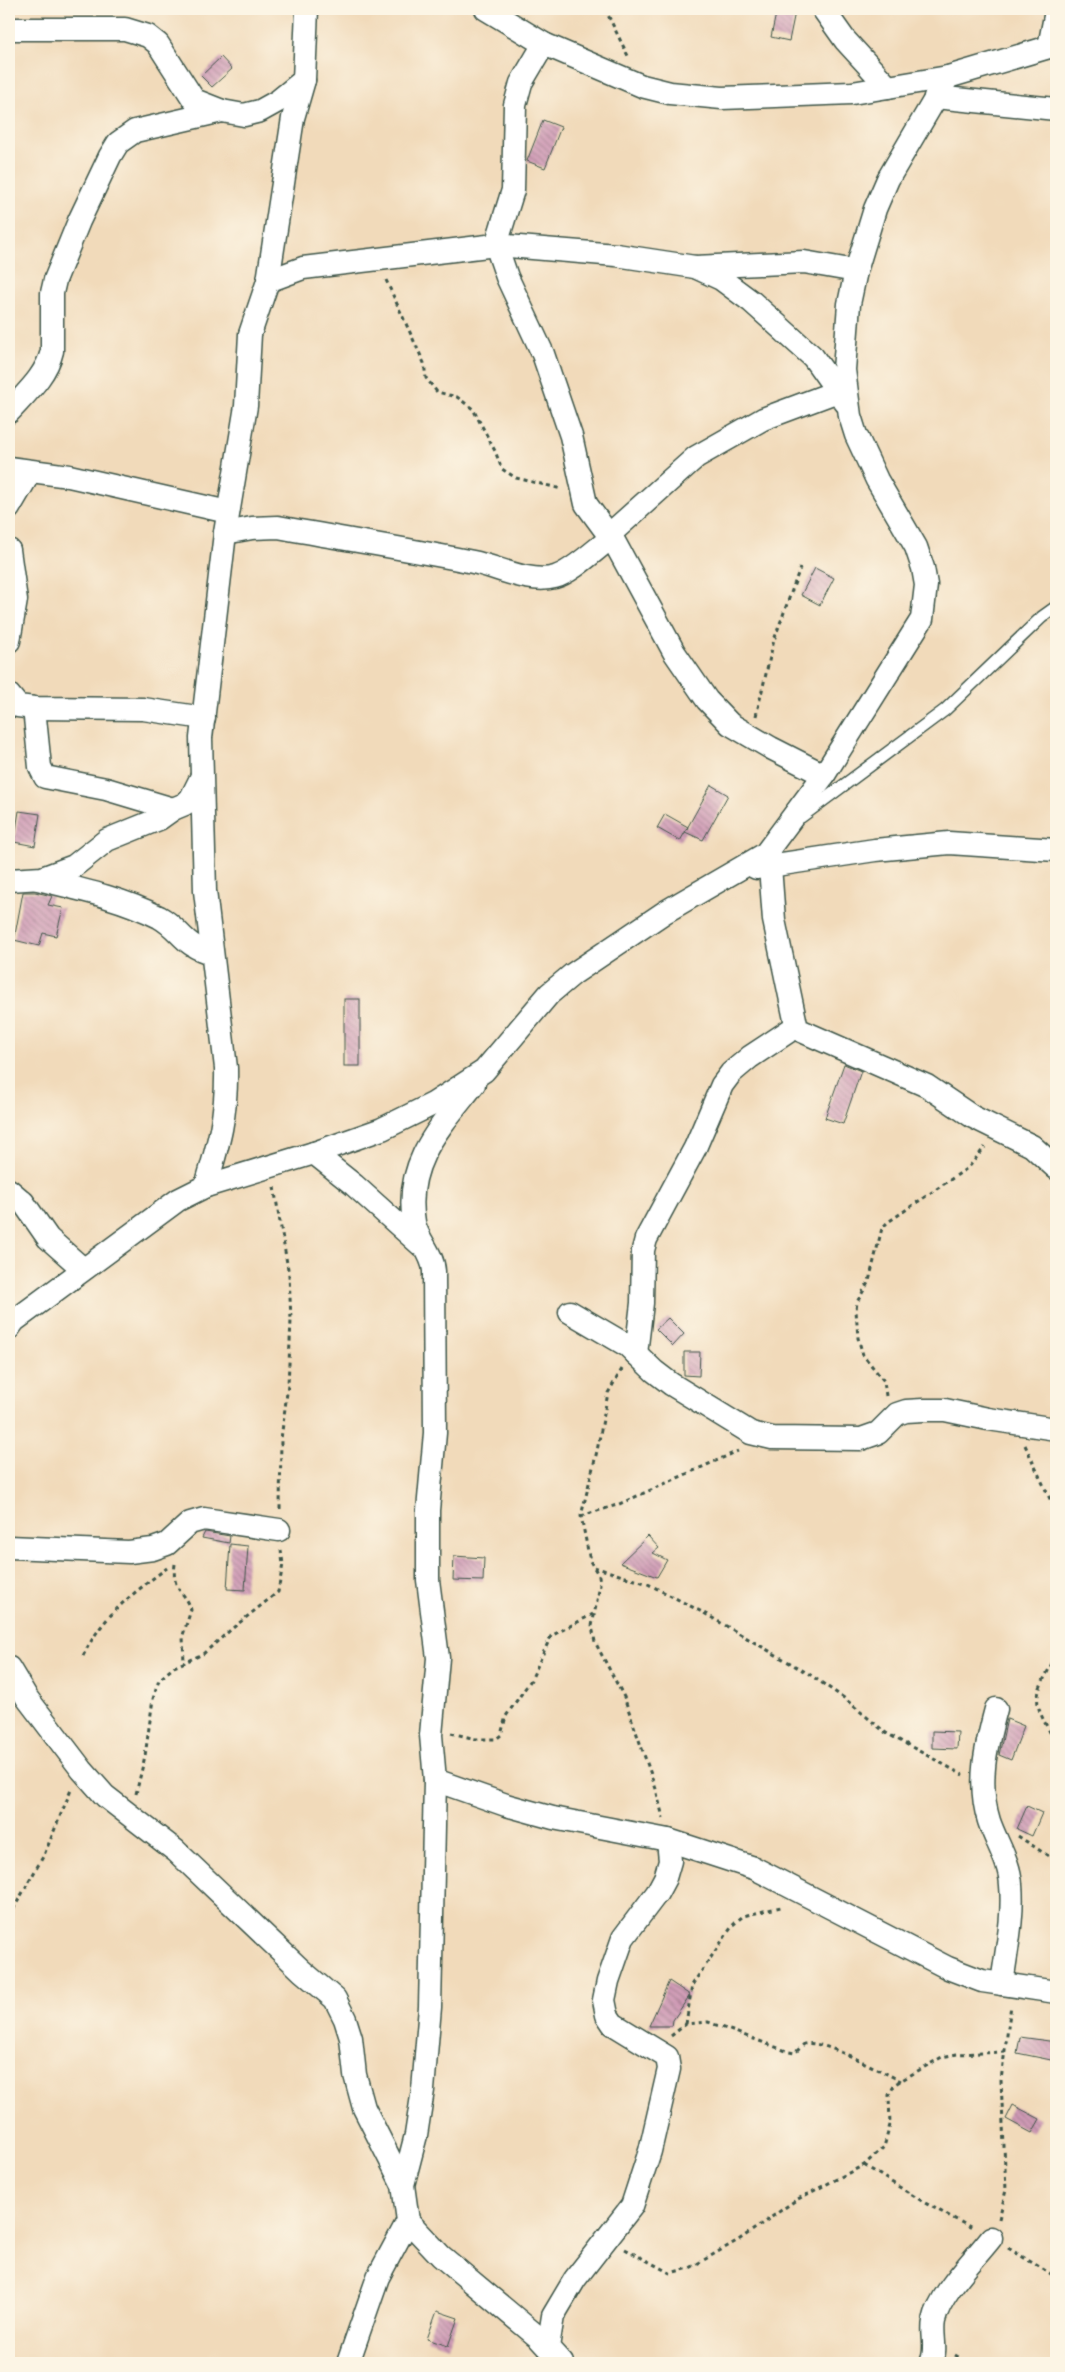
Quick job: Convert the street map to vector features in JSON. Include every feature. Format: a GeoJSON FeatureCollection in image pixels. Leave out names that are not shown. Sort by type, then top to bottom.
{"type":"FeatureCollection","features":[{"type":"Feature","properties":{"kind":"street"},"geometry":{"type":"LineString","coordinates":[[206,1186],[220,1139],[227,1094],[226,1068],[205,891],[201,738],[227,523],[246,406],[250,334],[268,281],[293,118],[304,80],[307,9]]}},
{"type":"Feature","properties":{"kind":"street"},"geometry":{"type":"LineString","coordinates":[[486,9],[544,44],[642,86],[670,93],[722,98],[852,93],[948,77],[1053,46],[1056,11]]}},
{"type":"Feature","properties":{"kind":"street"},"geometry":{"type":"LineString","coordinates":[[823,9],[845,40],[888,87]]}},
{"type":"Feature","properties":{"kind":"street"},"geometry":{"type":"LineString","coordinates":[[9,29],[125,30],[148,36],[158,44],[194,100],[222,111],[244,115],[260,111],[278,101],[304,80]]}},
{"type":"Feature","properties":{"kind":"street"},"geometry":{"type":"LineString","coordinates":[[544,44],[521,83],[515,105],[513,190],[496,244],[507,277],[543,354],[571,436],[586,504],[610,536],[674,652],[707,700],[730,724],[824,774]]}},
{"type":"Feature","properties":{"kind":"street"},"geometry":{"type":"LineString","coordinates":[[844,401],[844,370],[849,304],[856,271],[875,209],[888,179],[948,77]]}},
{"type":"Feature","properties":{"kind":"street"},"geometry":{"type":"LineString","coordinates":[[935,97],[1056,109]]}},
{"type":"Feature","properties":{"kind":"street"},"geometry":{"type":"LineString","coordinates":[[9,412],[43,374],[50,360],[52,351],[52,293],[55,280],[80,221],[118,143],[135,131],[222,111]]}},
{"type":"Feature","properties":{"kind":"street"},"geometry":{"type":"LineString","coordinates":[[268,281],[303,268],[496,244],[616,255],[695,267],[804,262],[856,271]]}},
{"type":"Feature","properties":{"kind":"street"},"geometry":{"type":"LineString","coordinates":[[403,2185],[416,2135],[423,2090],[430,2007],[431,1865],[435,1780],[431,1735],[438,1658],[428,1580],[428,1510],[435,1433],[434,1263],[414,1223],[412,1200],[414,1181],[426,1147],[484,1071],[549,994],[573,974],[665,912],[765,854],[824,774],[922,619],[926,586],[916,547],[877,480],[856,435],[844,401],[813,358],[752,302],[721,279],[695,267]]}},
{"type":"Feature","properties":{"kind":"street"},"geometry":{"type":"LineString","coordinates":[[18,469],[69,476],[227,523],[252,528],[278,527],[474,562],[542,579],[567,572],[610,536],[696,457],[763,419],[844,401]]}},
{"type":"Feature","properties":{"kind":"street"},"geometry":{"type":"LineString","coordinates":[[9,508],[26,479],[18,469]]}},
{"type":"Feature","properties":{"kind":"street"},"geometry":{"type":"LineString","coordinates":[[9,550],[16,600],[9,641]]}},
{"type":"Feature","properties":{"kind":"street"},"geometry":{"type":"LineString","coordinates":[[9,695],[18,706],[34,708],[143,709],[204,718]]}},
{"type":"Feature","properties":{"kind":"street"},"geometry":{"type":"LineString","coordinates":[[34,708],[40,767],[45,777],[106,789],[173,809]]}},
{"type":"Feature","properties":{"kind":"street"},"geometry":{"type":"LineString","coordinates":[[9,880],[55,874],[74,866],[107,840],[159,819],[173,809],[185,804],[191,798],[201,777]]}},
{"type":"Feature","properties":{"kind":"street"},"geometry":{"type":"LineString","coordinates":[[742,869],[875,850],[949,843],[1056,850]]}},
{"type":"Feature","properties":{"kind":"street"},"geometry":{"type":"LineString","coordinates":[[770,866],[774,920],[795,1027],[804,1034],[928,1086],[973,1117],[1032,1146],[1056,1168]]}},
{"type":"Feature","properties":{"kind":"street"},"geometry":{"type":"LineString","coordinates":[[33,878],[82,889],[141,909],[161,918],[194,948],[211,953]]}},
{"type":"Feature","properties":{"kind":"street"},"geometry":{"type":"LineString","coordinates":[[636,1354],[642,1303],[643,1250],[646,1239],[695,1148],[722,1086],[731,1073],[750,1057],[795,1027]]}},
{"type":"Feature","properties":{"kind":"street"},"geometry":{"type":"LineString","coordinates":[[9,1328],[14,1321],[178,1200],[206,1186],[382,1130],[433,1104],[484,1071]]}},
{"type":"Feature","properties":{"kind":"street"},"geometry":{"type":"LineString","coordinates":[[314,1153],[354,1185],[426,1250]]}},
{"type":"Feature","properties":{"kind":"street"},"geometry":{"type":"LineString","coordinates":[[9,1190],[23,1202],[48,1238],[83,1269]]}},
{"type":"Feature","properties":{"kind":"street"},"geometry":{"type":"LineString","coordinates":[[570,1312],[628,1346],[654,1372],[733,1423],[752,1433],[772,1438],[861,1439],[878,1433],[890,1419],[906,1411],[945,1410],[1015,1424],[1056,1429]]}},
{"type":"Feature","properties":{"kind":"street"},"geometry":{"type":"LineString","coordinates":[[9,1547],[129,1552],[153,1549],[167,1544],[190,1523],[204,1518],[279,1530]]}},
{"type":"Feature","properties":{"kind":"street"},"geometry":{"type":"LineString","coordinates":[[9,1668],[27,1698],[82,1770],[105,1796],[176,1851],[294,1964],[334,1999],[345,2018],[351,2038],[355,2075],[364,2108],[403,2185],[408,2221],[441,2256],[555,2355]]}},
{"type":"Feature","properties":{"kind":"street"},"geometry":{"type":"LineString","coordinates":[[996,1709],[985,1751],[984,1781],[989,1820],[1005,1858],[1011,1885],[1006,1984]]}},
{"type":"Feature","properties":{"kind":"street"},"geometry":{"type":"LineString","coordinates":[[435,1780],[506,1805],[553,1818],[668,1840],[754,1868],[948,1968],[982,1981],[1056,1992]]}},
{"type":"Feature","properties":{"kind":"street"},"geometry":{"type":"LineString","coordinates":[[555,2355],[553,2316],[575,2279],[632,2206],[650,2151],[669,2069],[667,2057],[613,2024],[607,2015],[604,2000],[624,1938],[657,1893],[665,1878],[670,1860],[668,1840]]}},
{"type":"Feature","properties":{"kind":"street"},"geometry":{"type":"LineString","coordinates":[[348,2363],[378,2277],[408,2221]]}},
{"type":"Feature","properties":{"kind":"street"},"geometry":{"type":"LineString","coordinates":[[931,2363],[936,2343],[933,2324],[937,2310],[951,2288],[991,2238]]}},
{"type":"Feature","properties":{"kind":"lane"},"geometry":{"type":"LineString","coordinates":[[784,830],[945,710],[1042,617],[1056,607]]}},
{"type":"Feature","properties":{"kind":"path"},"geometry":{"type":"LineString","coordinates":[[605,9],[642,86]]}},
{"type":"Feature","properties":{"kind":"path"},"geometry":{"type":"LineString","coordinates":[[376,259],[424,363],[426,378],[436,392],[457,397],[473,409],[495,451],[502,469],[516,478],[564,490],[586,504]]}},
{"type":"Feature","properties":{"kind":"path"},"geometry":{"type":"LineString","coordinates":[[752,737],[774,640],[800,568]]}},
{"type":"Feature","properties":{"kind":"path"},"geometry":{"type":"LineString","coordinates":[[890,1419],[884,1381],[863,1355],[858,1338],[856,1310],[857,1302],[869,1281],[882,1228],[969,1167],[999,1129]]}},
{"type":"Feature","properties":{"kind":"path"},"geometry":{"type":"LineString","coordinates":[[636,1354],[620,1372],[608,1393],[597,1451],[581,1516],[590,1561],[599,1576],[600,1585],[592,1626],[595,1642],[624,1697],[656,1789],[668,1840]]}},
{"type":"Feature","properties":{"kind":"path"},"geometry":{"type":"LineString","coordinates":[[1015,1424],[1056,1512]]}},
{"type":"Feature","properties":{"kind":"path"},"geometry":{"type":"LineString","coordinates":[[581,1516],[617,1505],[701,1466],[772,1438]]}},
{"type":"Feature","properties":{"kind":"path"},"geometry":{"type":"LineString","coordinates":[[83,1656],[101,1626],[121,1603],[176,1561],[174,1574],[176,1584],[191,1610],[182,1635],[184,1664]]}},
{"type":"Feature","properties":{"kind":"path"},"geometry":{"type":"LineString","coordinates":[[594,1567],[648,1584],[702,1612],[809,1674],[844,1698],[886,1733],[956,1773],[984,1781]]}},
{"type":"Feature","properties":{"kind":"path"},"geometry":{"type":"LineString","coordinates":[[431,1735],[456,1733],[476,1739],[496,1739],[500,1735],[506,1716],[531,1680],[550,1636],[593,1614]]}},
{"type":"Feature","properties":{"kind":"path"},"geometry":{"type":"LineString","coordinates":[[1056,1656],[1037,1693],[1038,1710],[1056,1743]]}},
{"type":"Feature","properties":{"kind":"path"},"geometry":{"type":"LineString","coordinates":[[9,1926],[14,1908],[44,1855],[70,1793],[82,1770]]}},
{"type":"Feature","properties":{"kind":"path"},"geometry":{"type":"LineString","coordinates":[[989,1820],[1027,1840],[1056,1861]]}},
{"type":"Feature","properties":{"kind":"path"},"geometry":{"type":"LineString","coordinates":[[686,2024],[692,1985],[733,1925],[743,1916],[786,1906],[806,1896]]}},
{"type":"Feature","properties":{"kind":"path"},"geometry":{"type":"LineString","coordinates":[[991,2238],[1002,2212],[1006,2190],[1001,2080],[1011,2013],[1006,1984]]}},
{"type":"Feature","properties":{"kind":"path"},"geometry":{"type":"LineString","coordinates":[[655,2048],[686,2024],[708,2022],[790,2052],[795,2053],[804,2044],[815,2044],[850,2054],[862,2063],[901,2081]]}},
{"type":"Feature","properties":{"kind":"path"},"geometry":{"type":"LineString","coordinates":[[607,2239],[670,2273],[678,2273],[690,2268],[740,2239],[796,2200],[864,2165],[884,2146],[890,2125],[890,2095],[895,2084],[942,2058],[956,2054],[1006,2052]]}},
{"type":"Feature","properties":{"kind":"path"},"geometry":{"type":"LineString","coordinates":[[864,2165],[925,2203],[991,2238],[1056,2277]]}},
{"type":"Feature","properties":{"kind":"building"},"geometry":{"type":"Polygon","coordinates":[[[777,9],[795,12],[789,41],[771,37],[777,9]]]}},
{"type":"Feature","properties":{"kind":"building"},"geometry":{"type":"Polygon","coordinates":[[[221,57],[232,69],[212,87],[201,76],[221,57]]]}},
{"type":"Feature","properties":{"kind":"building"},"geometry":{"type":"Polygon","coordinates":[[[543,120],[561,127],[545,168],[527,161],[543,120]]]}},
{"type":"Feature","properties":{"kind":"building"},"geometry":{"type":"Polygon","coordinates":[[[815,568],[834,578],[820,605],[801,595],[815,568]]]}},
{"type":"Feature","properties":{"kind":"building"},"geometry":{"type":"Polygon","coordinates":[[[711,785],[728,795],[703,840],[685,832],[711,785]]]}},
{"type":"Feature","properties":{"kind":"building"},"geometry":{"type":"Polygon","coordinates":[[[19,811],[40,814],[35,846],[14,842],[19,811]]]}},
{"type":"Feature","properties":{"kind":"building"},"geometry":{"type":"Polygon","coordinates":[[[665,814],[688,827],[680,841],[657,828],[665,814]]]}},
{"type":"Feature","properties":{"kind":"building"},"geometry":{"type":"Polygon","coordinates":[[[23,892],[35,892],[52,896],[48,905],[63,908],[56,936],[43,933],[39,946],[14,940],[23,892]]]}},
{"type":"Feature","properties":{"kind":"building"},"geometry":{"type":"Polygon","coordinates":[[[344,999],[360,999],[360,1066],[344,1066],[344,999]]]}},
{"type":"Feature","properties":{"kind":"building"},"geometry":{"type":"Polygon","coordinates":[[[844,1064],[861,1071],[843,1124],[825,1118],[844,1064]]]}},
{"type":"Feature","properties":{"kind":"building"},"geometry":{"type":"Polygon","coordinates":[[[668,1318],[684,1334],[673,1346],[656,1329],[668,1318]]]}},
{"type":"Feature","properties":{"kind":"building"},"geometry":{"type":"Polygon","coordinates":[[[684,1352],[700,1352],[699,1376],[684,1375],[684,1352]]]}},
{"type":"Feature","properties":{"kind":"building"},"geometry":{"type":"Polygon","coordinates":[[[205,1532],[230,1536],[229,1543],[202,1538],[205,1532]]]}},
{"type":"Feature","properties":{"kind":"building"},"geometry":{"type":"Polygon","coordinates":[[[648,1536],[659,1548],[653,1553],[667,1560],[657,1577],[620,1563],[648,1536]]]}},
{"type":"Feature","properties":{"kind":"building"},"geometry":{"type":"Polygon","coordinates":[[[230,1544],[248,1546],[245,1590],[227,1589],[230,1544]]]}},
{"type":"Feature","properties":{"kind":"building"},"geometry":{"type":"Polygon","coordinates":[[[454,1556],[484,1558],[483,1581],[453,1580],[454,1556]]]}},
{"type":"Feature","properties":{"kind":"building"},"geometry":{"type":"Polygon","coordinates":[[[1007,1719],[1024,1726],[1011,1760],[999,1755],[1007,1719]]]}},
{"type":"Feature","properties":{"kind":"building"},"geometry":{"type":"Polygon","coordinates":[[[932,1731],[958,1732],[957,1749],[932,1748],[932,1731]]]}},
{"type":"Feature","properties":{"kind":"building"},"geometry":{"type":"Polygon","coordinates":[[[1027,1806],[1042,1813],[1032,1836],[1017,1829],[1027,1806]]]}},
{"type":"Feature","properties":{"kind":"building"},"geometry":{"type":"Polygon","coordinates":[[[669,1981],[690,1995],[673,2020],[672,2026],[649,2026],[669,1981]]]}},
{"type":"Feature","properties":{"kind":"building"},"geometry":{"type":"Polygon","coordinates":[[[1020,2037],[1056,2042],[1056,2061],[1017,2053],[1020,2037]]]}},
{"type":"Feature","properties":{"kind":"building"},"geometry":{"type":"Polygon","coordinates":[[[1013,2105],[1040,2119],[1032,2133],[1006,2119],[1013,2105]]]}},
{"type":"Feature","properties":{"kind":"building"},"geometry":{"type":"Polygon","coordinates":[[[437,2311],[458,2318],[448,2346],[427,2339],[437,2311]]]}}]}
